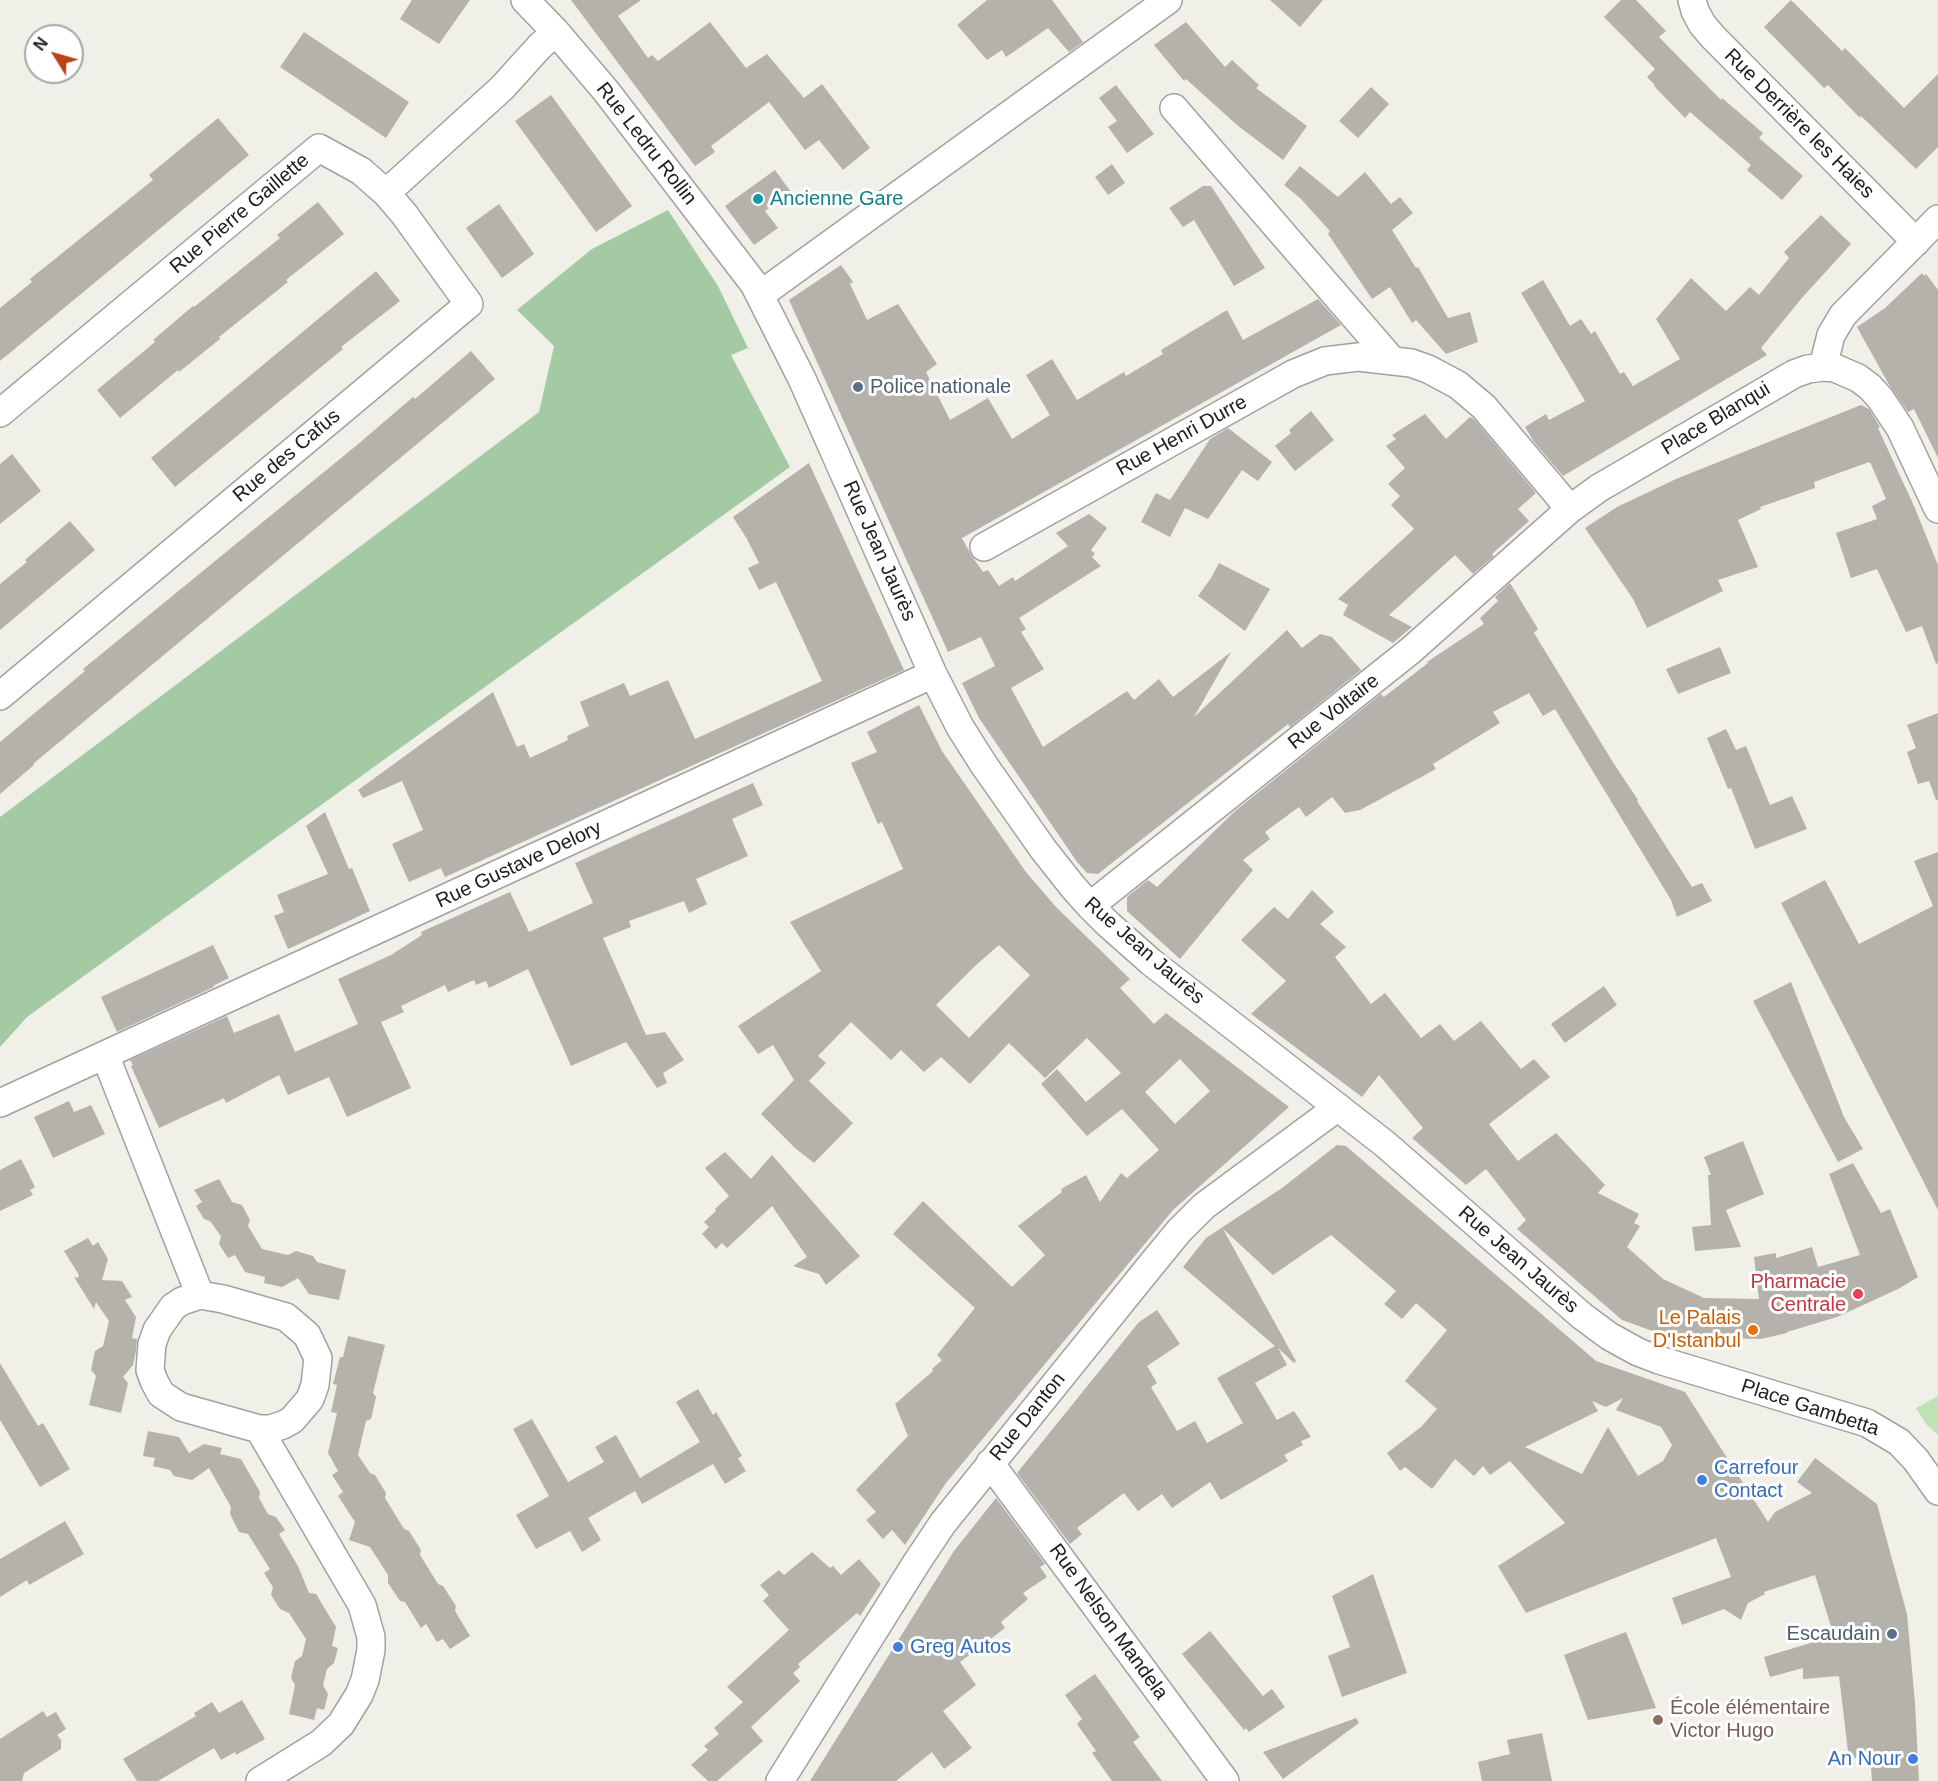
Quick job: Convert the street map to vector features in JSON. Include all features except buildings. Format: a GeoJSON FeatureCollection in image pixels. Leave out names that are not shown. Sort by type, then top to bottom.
{"type":"FeatureCollection","features":[{"type":"Feature","properties":{"kind":"street"},"geometry":{"type":"LineString","coordinates":[[760,295],[1168,0]]}},
{"type":"Feature","properties":{"kind":"street","name":"Rue Derrière les Haies"},"geometry":{"type":"LineString","coordinates":[[1692,0],[1702,24],[1713,37],[1916,242]]}},
{"type":"Feature","properties":{"kind":"street","name":"Rue Ledru Rollin"},"geometry":{"type":"LineString","coordinates":[[536,4],[556,32],[606,91],[760,295]]}},
{"type":"Feature","properties":{"kind":"street"},"geometry":{"type":"LineString","coordinates":[[386,193],[502,88],[556,32]]}},
{"type":"Feature","properties":{"kind":"street"},"geometry":{"type":"LineString","coordinates":[[1174,108],[1391,359]]}},
{"type":"Feature","properties":{"kind":"street","name":"Rue Pierre Gaillette"},"geometry":{"type":"LineString","coordinates":[[0,413],[319,148],[361,171],[386,193]]}},
{"type":"Feature","properties":{"kind":"street","name":"Rue des Cafus"},"geometry":{"type":"LineString","coordinates":[[0,696],[469,304],[404,214],[386,193]]}},
{"type":"Feature","properties":{"kind":"street"},"geometry":{"type":"LineString","coordinates":[[1938,219],[1843,315],[1831,335],[1823,367],[1835,368],[1858,378],[1880,398],[1900,428],[1938,508]]}},
{"type":"Feature","properties":{"kind":"street","name":"Rue Jean Jaurès"},"geometry":{"type":"LineString","coordinates":[[760,295],[802,379],[933,674],[960,727],[984,765],[1058,869],[1090,906],[1151,962],[1338,1107],[1596,1327],[1622,1343],[1659,1360]]}},
{"type":"Feature","properties":{"kind":"street","name":"Rue Henri Durre"},"geometry":{"type":"LineString","coordinates":[[984,547],[1308,367],[1341,358],[1391,359],[1411,363],[1458,385],[1484,407],[1570,509]]}},
{"type":"Feature","properties":{"kind":"street","name":"Place Blanqui"},"geometry":{"type":"LineString","coordinates":[[1570,509],[1599,488],[1780,381],[1808,369],[1823,367]]}},
{"type":"Feature","properties":{"kind":"street","name":"Rue Voltaire"},"geometry":{"type":"LineString","coordinates":[[1090,906],[1410,651],[1570,509]]}},
{"type":"Feature","properties":{"kind":"street","name":"Rue Gustave Delory"},"geometry":{"type":"LineString","coordinates":[[0,1103],[933,674]]}},
{"type":"Feature","properties":{"kind":"street"},"geometry":{"type":"LineString","coordinates":[[105,1055],[200,1295]]}},
{"type":"Feature","properties":{"kind":"street","name":"Rue Danton"},"geometry":{"type":"LineString","coordinates":[[780,1781],[923,1553],[955,1507],[1147,1270],[1191,1218],[1218,1195],[1338,1107]]}},
{"type":"Feature","properties":{"kind":"street"},"geometry":{"type":"LineString","coordinates":[[200,1295],[223,1299],[285,1317],[307,1335],[318,1358],[318,1370],[310,1399],[292,1420],[277,1427],[259,1429],[181,1407],[161,1394],[150,1370],[150,1357],[157,1330],[172,1307],[200,1295]]}},
{"type":"Feature","properties":{"kind":"street","name":"Place Gambetta"},"geometry":{"type":"LineString","coordinates":[[1659,1360],[1867,1423],[1899,1442],[1916,1460],[1938,1491]]}},
{"type":"Feature","properties":{"kind":"street"},"geometry":{"type":"LineString","coordinates":[[259,1429],[362,1605],[371,1637],[367,1672],[359,1695],[345,1719],[321,1743],[260,1781]]}},
{"type":"Feature","properties":{"kind":"street","name":"Rue Nelson Mandela"},"geometry":{"type":"LineString","coordinates":[[990,1463],[1225,1781]]}},
{"type":"Feature","properties":{"kind":"green space"},"geometry":{"type":"Polygon","coordinates":[[[668,210],[718,286],[748,348],[731,355],[790,467],[27,1017],[0,1047],[0,817],[539,412],[554,346],[517,310],[592,249],[668,210]]]}},
{"type":"Feature","properties":{"kind":"green space"},"geometry":{"type":"Polygon","coordinates":[[[1938,1396],[1938,1435],[1926,1424],[1916,1408],[1938,1396]]]}},
{"type":"Feature","properties":{"kind":"place","name":"Ancienne Gare"},"geometry":{"type":"Point","coordinates":[758,199]}},
{"type":"Feature","properties":{"kind":"place","name":"Police nationale"},"geometry":{"type":"Point","coordinates":[858,387]}},
{"type":"Feature","properties":{"kind":"place","name":"Pharmacie Centrale"},"geometry":{"type":"Point","coordinates":[1858,1294]}},
{"type":"Feature","properties":{"kind":"place","name":"Le Palais D'Istanbul"},"geometry":{"type":"Point","coordinates":[1753,1330]}},
{"type":"Feature","properties":{"kind":"place","name":"Carrefour Contact"},"geometry":{"type":"Point","coordinates":[1702,1480]}},
{"type":"Feature","properties":{"kind":"place","name":"Escaudain"},"geometry":{"type":"Point","coordinates":[1892,1634]}},
{"type":"Feature","properties":{"kind":"place","name":"Greg Autos"},"geometry":{"type":"Point","coordinates":[898,1647]}},
{"type":"Feature","properties":{"kind":"place","name":"École élémentaire Victor Hugo"},"geometry":{"type":"Point","coordinates":[1658,1720]}},
{"type":"Feature","properties":{"kind":"place","name":"An Nour"},"geometry":{"type":"Point","coordinates":[1913,1759]}}]}
